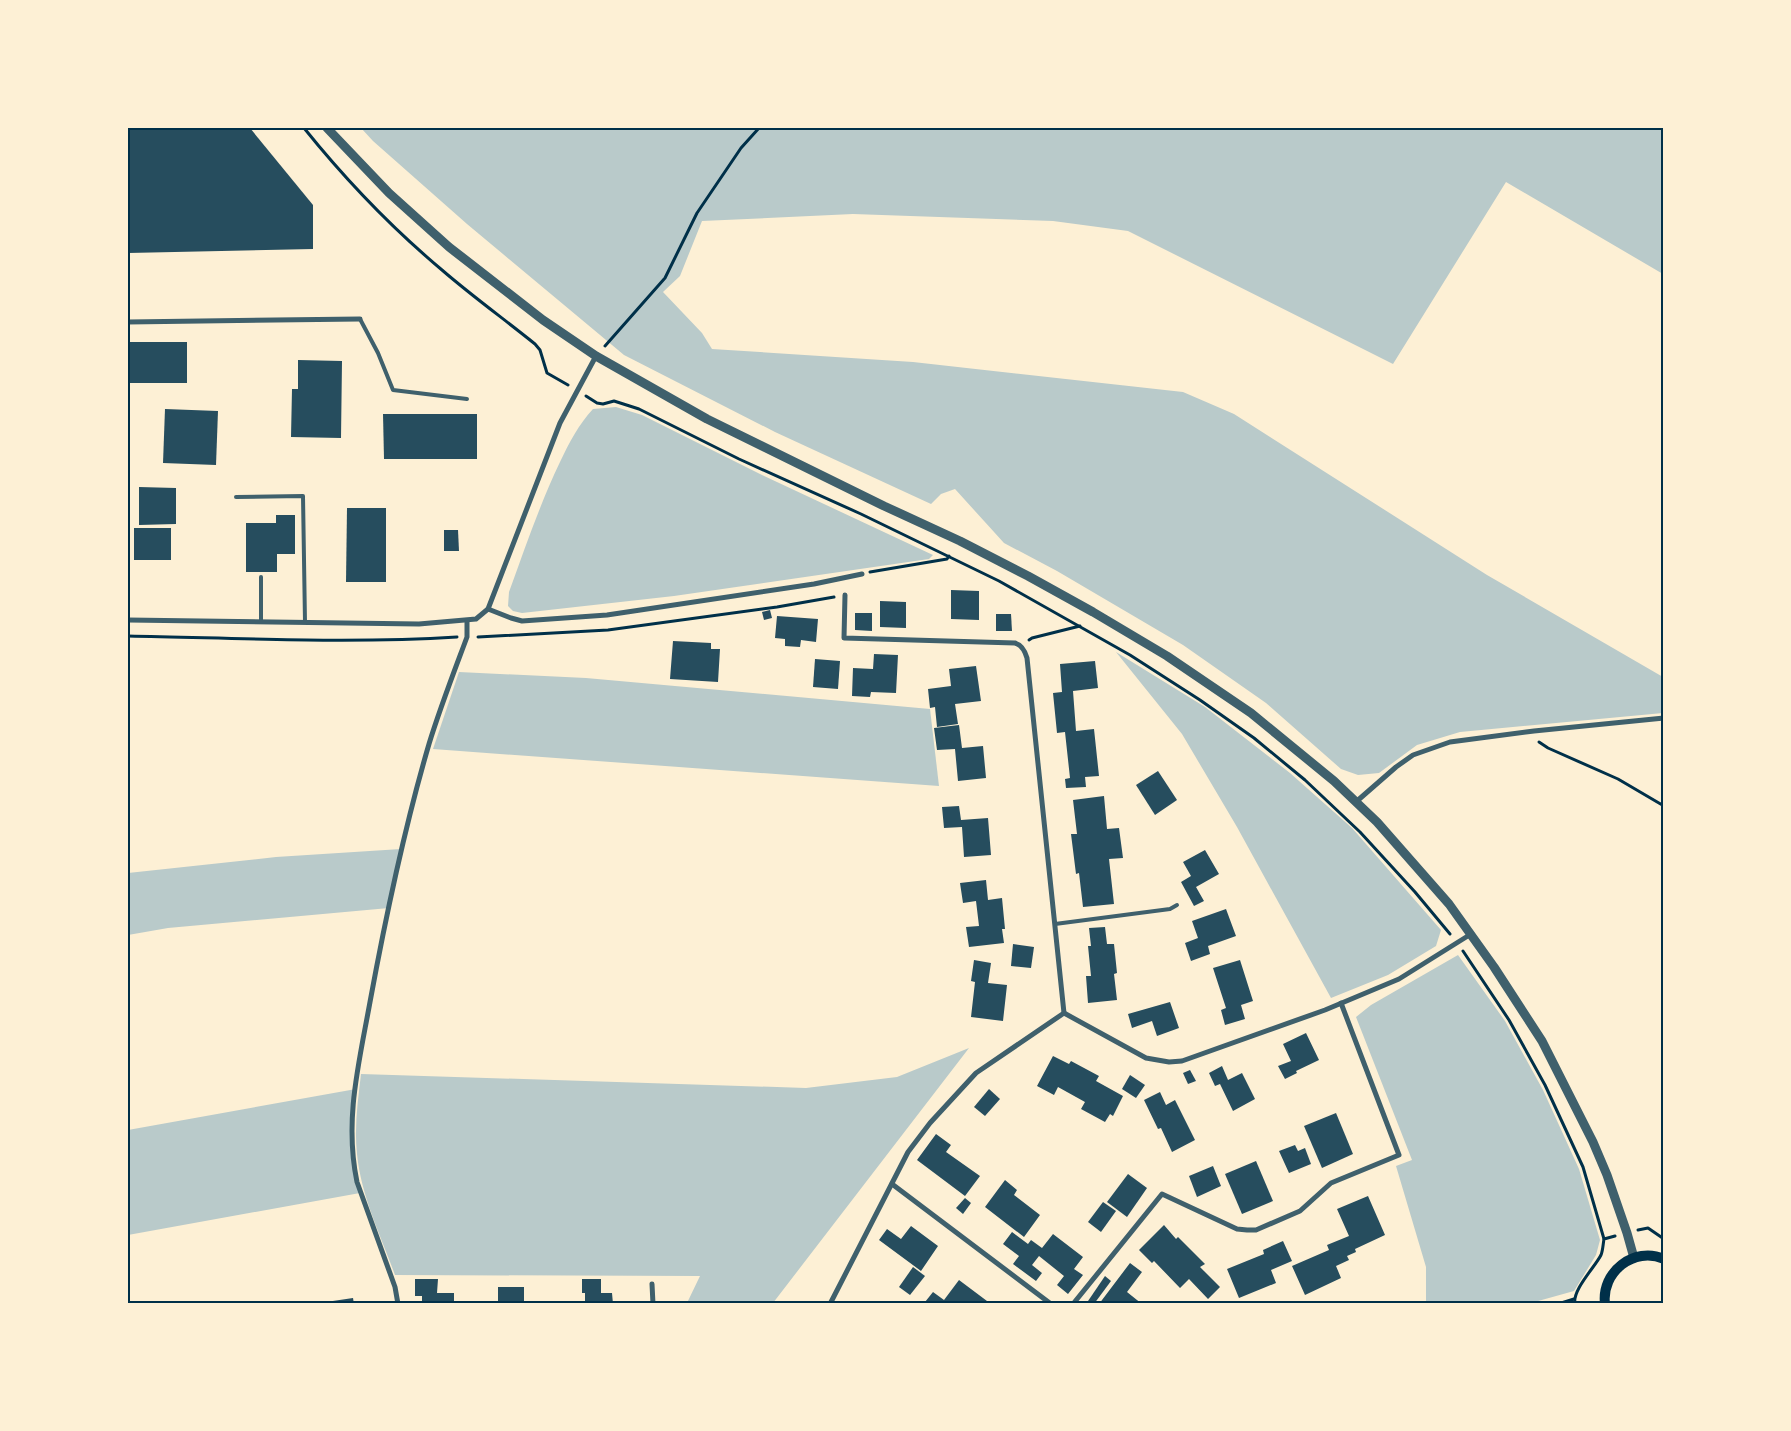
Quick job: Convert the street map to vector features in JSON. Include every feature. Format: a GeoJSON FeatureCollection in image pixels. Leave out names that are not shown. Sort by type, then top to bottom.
{"type":"FeatureCollection","features":[{"type":"Feature","properties":{"kind":"main road"},"geometry":{"type":"LineString","coordinates":[[1605,1304],[1606,1285],[1612,1273],[1622,1264],[1646,1255],[1664,1259]]}},
{"type":"Feature","properties":{"kind":"street"},"geometry":{"type":"LineString","coordinates":[[327,128],[389,194],[448,247],[543,320],[596,356],[707,419],[960,541],[1094,612],[1167,656],[1251,713],[1298,750],[1357,802],[1428,878],[1471,934],[1519,1005],[1542,1041],[1593,1142],[1607,1175],[1634,1258]]}},
{"type":"Feature","properties":{"kind":"street"},"geometry":{"type":"LineString","coordinates":[[128,322],[360,319]]}},
{"type":"Feature","properties":{"kind":"street"},"geometry":{"type":"LineString","coordinates":[[128,620],[419,624],[476,619],[488,609],[560,423],[576,390],[596,356]]}},
{"type":"Feature","properties":{"kind":"street"},"geometry":{"type":"LineString","coordinates":[[488,609],[522,621],[597,616],[804,585],[862,574]]}},
{"type":"Feature","properties":{"kind":"street"},"geometry":{"type":"LineString","coordinates":[[845,595],[844,638],[1015,644],[1022,646],[1026,658],[1064,1013]]}},
{"type":"Feature","properties":{"kind":"street"},"geometry":{"type":"LineString","coordinates":[[398,1304],[390,1274],[353,1166],[351,1130],[355,1088],[379,955],[402,848],[429,744],[467,637],[467,621]]}},
{"type":"Feature","properties":{"kind":"street"},"geometry":{"type":"LineString","coordinates":[[1357,802],[1396,766],[1413,755],[1450,742],[1534,731],[1664,718]]}},
{"type":"Feature","properties":{"kind":"street"},"geometry":{"type":"LineString","coordinates":[[1064,1013],[1146,1058],[1169,1062],[1182,1061],[1341,1003],[1399,979],[1471,934]]}},
{"type":"Feature","properties":{"kind":"street"},"geometry":{"type":"LineString","coordinates":[[1074,1304],[1162,1194],[1237,1229],[1256,1230],[1300,1211],[1331,1183],[1399,1155],[1341,1003]]}},
{"type":"Feature","properties":{"kind":"street"},"geometry":{"type":"LineString","coordinates":[[830,1304],[908,1152],[930,1123],[976,1073],[1064,1013]]}},
{"type":"Feature","properties":{"kind":"street"},"geometry":{"type":"LineString","coordinates":[[892,1184],[1051,1304]]}},
{"type":"Feature","properties":{"kind":"street"},"geometry":{"type":"LineString","coordinates":[[652,1284],[653,1304]]}},
{"type":"Feature","properties":{"kind":"lane"},"geometry":{"type":"LineString","coordinates":[[360,319],[378,353],[393,390],[467,400]]}},
{"type":"Feature","properties":{"kind":"lane"},"geometry":{"type":"LineString","coordinates":[[236,497],[303,496],[305,622]]}},
{"type":"Feature","properties":{"kind":"lane"},"geometry":{"type":"LineString","coordinates":[[261,577],[261,622]]}},
{"type":"Feature","properties":{"kind":"lane"},"geometry":{"type":"LineString","coordinates":[[1055,924],[1170,909],[1177,905]]}},
{"type":"Feature","properties":{"kind":"path"},"geometry":{"type":"LineString","coordinates":[[304,128],[387,220],[442,270],[536,344],[540,350],[547,373],[597,403],[614,402],[639,409],[739,459],[861,514],[949,556],[1081,626],[1200,700],[1254,738],[1305,780],[1360,832],[1415,892],[1458,943],[1509,1020],[1545,1086],[1583,1167],[1604,1239],[1601,1254],[1574,1301],[1558,1304]]}},
{"type":"Feature","properties":{"kind":"path"},"geometry":{"type":"LineString","coordinates":[[596,356],[665,278],[697,213],[741,148],[759,128]]}},
{"type":"Feature","properties":{"kind":"path"},"geometry":{"type":"LineString","coordinates":[[862,574],[947,559],[949,556]]}},
{"type":"Feature","properties":{"kind":"path"},"geometry":{"type":"LineString","coordinates":[[1022,646],[1032,638],[1081,626]]}},
{"type":"Feature","properties":{"kind":"path"},"geometry":{"type":"LineString","coordinates":[[128,636],[346,639],[467,637]]}},
{"type":"Feature","properties":{"kind":"path"},"geometry":{"type":"LineString","coordinates":[[1534,731],[1536,739],[1548,748],[1618,780],[1664,806]]}},
{"type":"Feature","properties":{"kind":"path"},"geometry":{"type":"LineString","coordinates":[[1604,1239],[1648,1228],[1664,1238]]}},
{"type":"Feature","properties":{"kind":"shaded area"},"geometry":{"type":"Polygon","coordinates":[[[361,128],[1663,128],[1663,274],[1506,182],[1393,364],[1128,231],[1053,221],[853,214],[702,221],[680,276],[663,292],[702,333],[712,349],[913,362],[1183,392],[1234,414],[1487,575],[1663,677],[1663,713],[1460,732],[1417,745],[1379,773],[1358,775],[1341,769],[1266,703],[1183,645],[1057,571],[1004,543],[955,489],[941,494],[931,504],[775,432],[624,355],[467,224],[373,141],[361,128]]]}},
{"type":"Feature","properties":{"kind":"shaded area"},"geometry":{"type":"Polygon","coordinates":[[[616,407],[642,415],[762,475],[933,555],[929,559],[674,596],[522,613],[513,611],[508,606],[509,592],[539,510],[567,448],[579,427],[593,409],[616,407]]]}},
{"type":"Feature","properties":{"kind":"shaded area"},"geometry":{"type":"Polygon","coordinates":[[[1116,652],[1205,707],[1290,773],[1352,828],[1441,930],[1436,946],[1388,975],[1331,998],[1237,827],[1182,734],[1116,652]]]}},
{"type":"Feature","properties":{"kind":"shaded area"},"geometry":{"type":"Polygon","coordinates":[[[459,672],[586,678],[930,709],[939,786],[433,749],[459,672]]]}},
{"type":"Feature","properties":{"kind":"shaded area"},"geometry":{"type":"Polygon","coordinates":[[[401,849],[389,908],[168,928],[128,935],[128,873],[276,857],[401,849]]]}},
{"type":"Feature","properties":{"kind":"shaded area"},"geometry":{"type":"Polygon","coordinates":[[[1458,955],[1505,1021],[1543,1090],[1579,1169],[1600,1240],[1596,1255],[1574,1291],[1531,1303],[1426,1303],[1426,1267],[1396,1166],[1412,1160],[1356,1017],[1371,1005],[1458,955]]]}},
{"type":"Feature","properties":{"kind":"shaded area"},"geometry":{"type":"Polygon","coordinates":[[[969,1048],[773,1303],[687,1303],[700,1276],[395,1275],[372,1216],[359,1170],[356,1134],[361,1074],[806,1088],[897,1077],[969,1048]]]}},
{"type":"Feature","properties":{"kind":"shaded area"},"geometry":{"type":"Polygon","coordinates":[[[356,1089],[352,1150],[360,1193],[128,1235],[128,1130],[356,1089]]]}},
{"type":"Feature","properties":{"kind":"building"},"geometry":{"type":"Polygon","coordinates":[[[250,128],[313,205],[313,249],[128,253],[128,130],[250,128]]]}},
{"type":"Feature","properties":{"kind":"building"},"geometry":{"type":"Polygon","coordinates":[[[128,342],[187,342],[187,383],[128,383],[128,342]]]}},
{"type":"Feature","properties":{"kind":"building"},"geometry":{"type":"Polygon","coordinates":[[[298,360],[342,361],[341,438],[291,437],[292,389],[298,389],[298,360]]]}},
{"type":"Feature","properties":{"kind":"building"},"geometry":{"type":"Polygon","coordinates":[[[165,409],[218,411],[216,465],[163,463],[165,409]]]}},
{"type":"Feature","properties":{"kind":"building"},"geometry":{"type":"Polygon","coordinates":[[[383,414],[477,414],[477,459],[384,459],[383,414]]]}},
{"type":"Feature","properties":{"kind":"building"},"geometry":{"type":"Polygon","coordinates":[[[139,487],[176,488],[176,524],[139,525],[139,487]]]}},
{"type":"Feature","properties":{"kind":"building"},"geometry":{"type":"Polygon","coordinates":[[[347,508],[386,508],[386,582],[346,582],[347,508]]]}},
{"type":"Feature","properties":{"kind":"building"},"geometry":{"type":"Polygon","coordinates":[[[276,515],[295,515],[295,554],[277,554],[277,572],[246,572],[246,523],[276,523],[276,515]]]}},
{"type":"Feature","properties":{"kind":"building"},"geometry":{"type":"Polygon","coordinates":[[[134,528],[171,528],[171,560],[134,560],[134,528]]]}},
{"type":"Feature","properties":{"kind":"building"},"geometry":{"type":"Polygon","coordinates":[[[444,530],[458,530],[459,551],[444,551],[444,530]]]}},
{"type":"Feature","properties":{"kind":"building"},"geometry":{"type":"Polygon","coordinates":[[[951,590],[979,591],[979,620],[951,619],[951,590]]]}},
{"type":"Feature","properties":{"kind":"building"},"geometry":{"type":"Polygon","coordinates":[[[880,601],[906,602],[906,628],[880,627],[880,601]]]}},
{"type":"Feature","properties":{"kind":"building"},"geometry":{"type":"Polygon","coordinates":[[[770,610],[772,618],[764,620],[762,612],[770,610]]]}},
{"type":"Feature","properties":{"kind":"building"},"geometry":{"type":"Polygon","coordinates":[[[855,613],[872,613],[872,631],[855,630],[855,613]]]}},
{"type":"Feature","properties":{"kind":"building"},"geometry":{"type":"Polygon","coordinates":[[[996,614],[1011,614],[1012,631],[996,631],[996,614]]]}},
{"type":"Feature","properties":{"kind":"building"},"geometry":{"type":"Polygon","coordinates":[[[777,616],[818,619],[816,642],[801,640],[800,647],[785,646],[785,639],[775,638],[777,616]]]}},
{"type":"Feature","properties":{"kind":"building"},"geometry":{"type":"Polygon","coordinates":[[[673,641],[711,643],[711,649],[720,649],[718,682],[670,679],[673,641]]]}},
{"type":"Feature","properties":{"kind":"building"},"geometry":{"type":"Polygon","coordinates":[[[874,654],[898,655],[896,693],[871,692],[870,697],[852,696],[853,668],[873,669],[874,654]]]}},
{"type":"Feature","properties":{"kind":"building"},"geometry":{"type":"Polygon","coordinates":[[[815,659],[840,661],[838,689],[813,687],[815,659]]]}},
{"type":"Feature","properties":{"kind":"building"},"geometry":{"type":"Polygon","coordinates":[[[1095,661],[1098,688],[1073,691],[1076,731],[1094,729],[1099,776],[1085,777],[1086,787],[1066,788],[1065,779],[1070,778],[1065,732],[1057,733],[1053,693],[1062,692],[1060,664],[1095,661]]]}},
{"type":"Feature","properties":{"kind":"building"},"geometry":{"type":"Polygon","coordinates":[[[976,666],[981,701],[955,704],[958,724],[937,727],[935,707],[930,708],[928,689],[951,686],[949,669],[976,666]]]}},
{"type":"Feature","properties":{"kind":"building"},"geometry":{"type":"Polygon","coordinates":[[[959,725],[962,748],[983,746],[986,778],[958,781],[955,749],[937,750],[934,728],[959,725]]]}},
{"type":"Feature","properties":{"kind":"building"},"geometry":{"type":"Polygon","coordinates":[[[1158,771],[1177,800],[1155,815],[1136,785],[1158,771]]]}},
{"type":"Feature","properties":{"kind":"building"},"geometry":{"type":"Polygon","coordinates":[[[1104,796],[1107,829],[1119,828],[1123,858],[1109,859],[1114,904],[1083,907],[1079,873],[1076,874],[1071,834],[1077,834],[1073,800],[1104,796]]]}},
{"type":"Feature","properties":{"kind":"building"},"geometry":{"type":"Polygon","coordinates":[[[959,806],[961,820],[988,818],[991,855],[964,857],[962,827],[944,828],[942,807],[959,806]]]}},
{"type":"Feature","properties":{"kind":"building"},"geometry":{"type":"Polygon","coordinates":[[[1205,850],[1219,874],[1196,887],[1204,901],[1194,906],[1181,882],[1191,876],[1183,862],[1205,850]]]}},
{"type":"Feature","properties":{"kind":"building"},"geometry":{"type":"Polygon","coordinates":[[[986,880],[988,900],[1002,898],[1005,929],[1002,929],[1004,943],[969,947],[966,927],[979,926],[976,901],[963,903],[960,883],[986,880]]]}},
{"type":"Feature","properties":{"kind":"building"},"geometry":{"type":"Polygon","coordinates":[[[1226,909],[1236,936],[1208,946],[1210,954],[1191,961],[1185,943],[1198,938],[1192,921],[1226,909]]]}},
{"type":"Feature","properties":{"kind":"building"},"geometry":{"type":"Polygon","coordinates":[[[1105,927],[1107,944],[1114,944],[1117,973],[1114,974],[1117,1000],[1088,1003],[1086,976],[1091,976],[1088,946],[1091,946],[1089,928],[1105,927]]]}},
{"type":"Feature","properties":{"kind":"building"},"geometry":{"type":"Polygon","coordinates":[[[1013,944],[1034,947],[1031,968],[1011,966],[1013,944]]]}},
{"type":"Feature","properties":{"kind":"building"},"geometry":{"type":"Polygon","coordinates":[[[974,960],[991,963],[988,983],[1007,985],[1003,1021],[971,1017],[975,982],[971,981],[974,960]]]}},
{"type":"Feature","properties":{"kind":"building"},"geometry":{"type":"Polygon","coordinates":[[[1240,960],[1253,1001],[1241,1005],[1245,1019],[1225,1025],[1221,1010],[1226,1008],[1213,968],[1240,960]]]}},
{"type":"Feature","properties":{"kind":"building"},"geometry":{"type":"Polygon","coordinates":[[[1170,1002],[1179,1028],[1157,1036],[1152,1021],[1132,1028],[1128,1014],[1170,1002]]]}},
{"type":"Feature","properties":{"kind":"building"},"geometry":{"type":"Polygon","coordinates":[[[1306,1033],[1319,1060],[1296,1071],[1297,1073],[1285,1079],[1278,1066],[1291,1061],[1283,1044],[1306,1033]]]}},
{"type":"Feature","properties":{"kind":"building"},"geometry":{"type":"Polygon","coordinates":[[[1053,1056],[1069,1064],[1071,1061],[1099,1076],[1096,1081],[1123,1096],[1113,1116],[1110,1114],[1105,1122],[1081,1109],[1085,1102],[1058,1087],[1054,1095],[1037,1086],[1053,1056]]]}},
{"type":"Feature","properties":{"kind":"building"},"geometry":{"type":"Polygon","coordinates":[[[1222,1066],[1228,1080],[1242,1073],[1255,1099],[1233,1111],[1220,1084],[1215,1086],[1209,1073],[1222,1066]]]}},
{"type":"Feature","properties":{"kind":"building"},"geometry":{"type":"Polygon","coordinates":[[[1190,1070],[1196,1081],[1188,1084],[1183,1073],[1190,1070]]]}},
{"type":"Feature","properties":{"kind":"building"},"geometry":{"type":"Polygon","coordinates":[[[1130,1075],[1145,1085],[1136,1098],[1122,1089],[1130,1075]]]}},
{"type":"Feature","properties":{"kind":"building"},"geometry":{"type":"Polygon","coordinates":[[[989,1089],[1000,1099],[985,1116],[974,1107],[989,1089]]]}},
{"type":"Feature","properties":{"kind":"building"},"geometry":{"type":"Polygon","coordinates":[[[1160,1092],[1166,1105],[1175,1100],[1195,1140],[1172,1152],[1161,1128],[1158,1129],[1144,1100],[1160,1092]]]}},
{"type":"Feature","properties":{"kind":"building"},"geometry":{"type":"Polygon","coordinates":[[[1336,1113],[1353,1154],[1322,1168],[1304,1126],[1336,1113]]]}},
{"type":"Feature","properties":{"kind":"building"},"geometry":{"type":"Polygon","coordinates":[[[936,1134],[951,1145],[946,1152],[980,1176],[965,1196],[917,1160],[936,1134]]]}},
{"type":"Feature","properties":{"kind":"building"},"geometry":{"type":"Polygon","coordinates":[[[1295,1145],[1298,1151],[1305,1148],[1311,1164],[1289,1173],[1279,1151],[1295,1145]]]}},
{"type":"Feature","properties":{"kind":"building"},"geometry":{"type":"Polygon","coordinates":[[[1256,1161],[1273,1201],[1242,1214],[1225,1174],[1256,1161]]]}},
{"type":"Feature","properties":{"kind":"building"},"geometry":{"type":"Polygon","coordinates":[[[1213,1166],[1221,1186],[1197,1197],[1189,1176],[1213,1166]]]}},
{"type":"Feature","properties":{"kind":"building"},"geometry":{"type":"Polygon","coordinates":[[[1128,1174],[1147,1188],[1127,1217],[1107,1202],[1128,1174]]]}},
{"type":"Feature","properties":{"kind":"building"},"geometry":{"type":"Polygon","coordinates":[[[1005,1180],[1017,1190],[1014,1195],[1040,1215],[1024,1237],[985,1207],[1005,1180]]]}},
{"type":"Feature","properties":{"kind":"building"},"geometry":{"type":"Polygon","coordinates":[[[1368,1196],[1385,1235],[1355,1249],[1356,1252],[1347,1256],[1349,1260],[1336,1266],[1341,1278],[1305,1295],[1292,1266],[1329,1250],[1327,1245],[1349,1236],[1337,1209],[1368,1196]]]}},
{"type":"Feature","properties":{"kind":"building"},"geometry":{"type":"Polygon","coordinates":[[[965,1198],[971,1203],[963,1214],[956,1208],[965,1198]]]}},
{"type":"Feature","properties":{"kind":"building"},"geometry":{"type":"Polygon","coordinates":[[[1103,1202],[1116,1211],[1101,1232],[1088,1222],[1103,1202]]]}},
{"type":"Feature","properties":{"kind":"building"},"geometry":{"type":"Polygon","coordinates":[[[1164,1225],[1176,1239],[1178,1237],[1205,1264],[1200,1267],[1220,1287],[1208,1299],[1189,1279],[1180,1288],[1154,1261],[1152,1263],[1139,1250],[1164,1225]]]}},
{"type":"Feature","properties":{"kind":"building"},"geometry":{"type":"Polygon","coordinates":[[[911,1226],[938,1246],[921,1271],[879,1240],[887,1229],[901,1239],[911,1226]]]}},
{"type":"Feature","properties":{"kind":"building"},"geometry":{"type":"Polygon","coordinates":[[[1012,1232],[1028,1244],[1031,1240],[1042,1248],[1053,1234],[1083,1257],[1074,1269],[1083,1275],[1068,1294],[1057,1285],[1064,1276],[1039,1256],[1032,1265],[1042,1273],[1036,1281],[1013,1264],[1019,1256],[1003,1244],[1012,1232]]]}},
{"type":"Feature","properties":{"kind":"building"},"geometry":{"type":"Polygon","coordinates":[[[1283,1241],[1292,1261],[1271,1270],[1276,1283],[1239,1298],[1227,1269],[1264,1254],[1263,1250],[1283,1241]]]}},
{"type":"Feature","properties":{"kind":"building"},"geometry":{"type":"Polygon","coordinates":[[[1130,1263],[1142,1272],[1127,1292],[1142,1304],[1099,1304],[1130,1263]]]}},
{"type":"Feature","properties":{"kind":"building"},"geometry":{"type":"Polygon","coordinates":[[[913,1267],[925,1276],[910,1295],[899,1287],[913,1267]]]}},
{"type":"Feature","properties":{"kind":"building"},"geometry":{"type":"Polygon","coordinates":[[[1105,1276],[1111,1281],[1094,1304],[1086,1304],[1105,1276]]]}},
{"type":"Feature","properties":{"kind":"building"},"geometry":{"type":"Polygon","coordinates":[[[415,1279],[438,1279],[437,1293],[454,1293],[454,1304],[422,1304],[422,1296],[415,1296],[415,1279]]]}},
{"type":"Feature","properties":{"kind":"building"},"geometry":{"type":"Polygon","coordinates":[[[582,1279],[601,1279],[601,1293],[612,1293],[613,1304],[585,1304],[585,1293],[582,1293],[582,1279]]]}},
{"type":"Feature","properties":{"kind":"building"},"geometry":{"type":"Polygon","coordinates":[[[959,1280],[991,1304],[925,1302],[933,1292],[944,1300],[959,1280]]]}},
{"type":"Feature","properties":{"kind":"building"},"geometry":{"type":"Polygon","coordinates":[[[498,1287],[524,1287],[524,1304],[498,1304],[498,1287]]]}},
{"type":"Feature","properties":{"kind":"building"},"geometry":{"type":"Polygon","coordinates":[[[353,1298],[354,1304],[326,1304],[326,1302],[353,1298]]]}}]}
